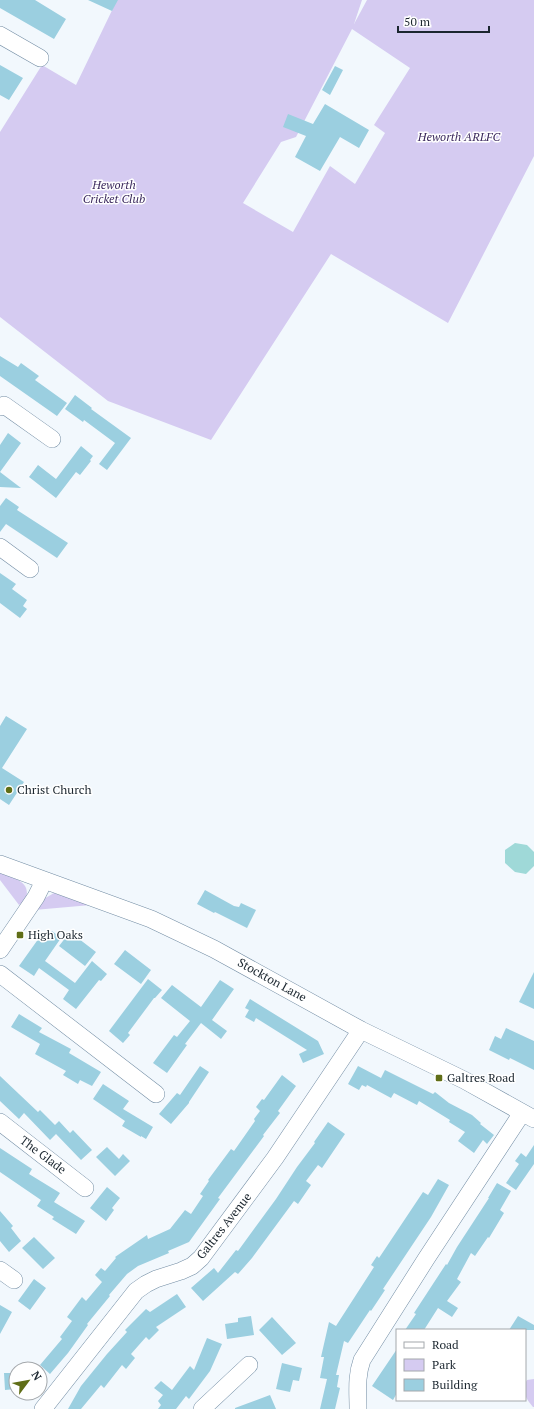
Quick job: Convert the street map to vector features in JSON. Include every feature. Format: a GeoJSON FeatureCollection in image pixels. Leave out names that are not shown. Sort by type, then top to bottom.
{"type":"FeatureCollection","features":[{"type":"Feature","properties":{"kind":"street"},"geometry":{"type":"LineString","coordinates":[[0,35],[40,58]]}},
{"type":"Feature","properties":{"kind":"street"},"geometry":{"type":"LineString","coordinates":[[1,404],[52,439]]}},
{"type":"Feature","properties":{"kind":"street"},"geometry":{"type":"LineString","coordinates":[[0,547],[30,569]]}},
{"type":"Feature","properties":{"kind":"street","name":"Stockton Lane"},"geometry":{"type":"LineString","coordinates":[[0,864],[151,920],[214,949],[361,1030],[464,1080],[528,1116]]}},
{"type":"Feature","properties":{"kind":"street"},"geometry":{"type":"LineString","coordinates":[[0,950],[36,897],[44,881]]}},
{"type":"Feature","properties":{"kind":"street"},"geometry":{"type":"LineString","coordinates":[[0,974],[156,1094]]}},
{"type":"Feature","properties":{"kind":"street","name":"Galtres Avenue"},"geometry":{"type":"LineString","coordinates":[[43,1409],[136,1291],[151,1282],[192,1266],[201,1258],[275,1158],[361,1030]]}},
{"type":"Feature","properties":{"kind":"street"},"geometry":{"type":"LineString","coordinates":[[358,1409],[357,1381],[358,1371],[362,1360],[426,1259],[528,1116]]}},
{"type":"Feature","properties":{"kind":"street","name":"The Glade"},"geometry":{"type":"LineString","coordinates":[[0,1122],[85,1188]]}},
{"type":"Feature","properties":{"kind":"street"},"geometry":{"type":"LineString","coordinates":[[0,1270],[14,1280]]}},
{"type":"Feature","properties":{"kind":"street"},"geometry":{"type":"LineString","coordinates":[[202,1409],[249,1365]]}},
{"type":"Feature","properties":{"kind":"green space"},"geometry":{"type":"Polygon","coordinates":[[[117,0],[362,0],[354,24],[367,0],[534,0],[534,156],[448,323],[331,254],[211,440],[108,401],[0,317],[0,132],[42,65],[76,85],[117,0]],[[352,29],[296,137],[281,142],[243,203],[293,232],[330,166],[355,184],[385,133],[374,125],[410,68],[352,29]]]}},
{"type":"Feature","properties":{"kind":"green space"},"geometry":{"type":"Polygon","coordinates":[[[0,872],[16,879],[24,885],[27,894],[25,901],[19,905],[0,880],[0,872]]]}},
{"type":"Feature","properties":{"kind":"green space"},"geometry":{"type":"Polygon","coordinates":[[[54,893],[91,905],[34,910],[42,900],[54,893]]]}},
{"type":"Feature","properties":{"kind":"green space"},"geometry":{"type":"Polygon","coordinates":[[[534,1379],[534,1407],[526,1396],[527,1380],[534,1379]]]}},
{"type":"Feature","properties":{"kind":"water"},"geometry":{"type":"Polygon","coordinates":[[[515,843],[527,845],[534,852],[534,866],[526,874],[515,872],[505,863],[505,850],[515,843]]]}},
{"type":"Feature","properties":{"kind":"building"},"geometry":{"type":"Polygon","coordinates":[[[0,0],[35,0],[66,19],[54,39],[0,8],[0,0]]]}},
{"type":"Feature","properties":{"kind":"building"},"geometry":{"type":"Polygon","coordinates":[[[88,0],[118,0],[112,11],[88,0]]]}},
{"type":"Feature","properties":{"kind":"building"},"geometry":{"type":"Polygon","coordinates":[[[0,65],[23,78],[9,100],[0,95],[0,65]]]}},
{"type":"Feature","properties":{"kind":"building"},"geometry":{"type":"Polygon","coordinates":[[[335,66],[343,70],[330,95],[322,90],[335,66]]]}},
{"type":"Feature","properties":{"kind":"building"},"geometry":{"type":"Polygon","coordinates":[[[325,104],[369,130],[359,148],[340,137],[320,171],[295,157],[306,136],[283,127],[288,114],[313,124],[325,104]]]}},
{"type":"Feature","properties":{"kind":"building"},"geometry":{"type":"Polygon","coordinates":[[[0,356],[18,367],[21,363],[39,376],[35,380],[67,403],[57,416],[0,376],[0,356]]]}},
{"type":"Feature","properties":{"kind":"building"},"geometry":{"type":"Polygon","coordinates":[[[75,395],[92,408],[91,409],[131,438],[107,470],[99,464],[115,443],[84,420],[83,422],[65,409],[75,395]]]}},
{"type":"Feature","properties":{"kind":"building"},"geometry":{"type":"Polygon","coordinates":[[[8,433],[21,443],[0,472],[0,445],[8,433]]]}},
{"type":"Feature","properties":{"kind":"building"},"geometry":{"type":"Polygon","coordinates":[[[81,446],[93,456],[90,460],[91,461],[80,475],[76,472],[56,498],[29,477],[38,465],[56,479],[81,446]]]}},
{"type":"Feature","properties":{"kind":"building"},"geometry":{"type":"Polygon","coordinates":[[[0,472],[21,488],[0,487],[0,472]]]}},
{"type":"Feature","properties":{"kind":"building"},"geometry":{"type":"Polygon","coordinates":[[[6,498],[19,507],[17,510],[68,543],[57,558],[6,524],[0,532],[0,506],[6,498]]]}},
{"type":"Feature","properties":{"kind":"building"},"geometry":{"type":"Polygon","coordinates":[[[0,573],[16,584],[12,589],[27,600],[23,606],[27,609],[20,618],[0,603],[0,573]]]}},
{"type":"Feature","properties":{"kind":"building"},"geometry":{"type":"Polygon","coordinates":[[[6,716],[27,729],[2,768],[24,782],[9,805],[0,799],[0,726],[6,716]]]}},
{"type":"Feature","properties":{"kind":"building"},"geometry":{"type":"Polygon","coordinates":[[[205,890],[234,906],[239,907],[241,903],[256,910],[247,928],[197,904],[205,890]]]}},
{"type":"Feature","properties":{"kind":"building"},"geometry":{"type":"Polygon","coordinates":[[[52,931],[61,938],[45,961],[75,983],[92,961],[107,974],[101,981],[99,980],[76,1009],[63,999],[69,990],[39,968],[34,976],[19,966],[39,938],[44,942],[52,931]]]}},
{"type":"Feature","properties":{"kind":"building"},"geometry":{"type":"Polygon","coordinates":[[[70,932],[96,952],[85,966],[59,946],[70,932]]]}},
{"type":"Feature","properties":{"kind":"building"},"geometry":{"type":"Polygon","coordinates":[[[125,950],[151,970],[141,984],[114,964],[125,950]]]}},
{"type":"Feature","properties":{"kind":"building"},"geometry":{"type":"Polygon","coordinates":[[[534,972],[534,1009],[519,1002],[534,972]]]}},
{"type":"Feature","properties":{"kind":"building"},"geometry":{"type":"Polygon","coordinates":[[[148,979],[162,990],[154,998],[128,1033],[130,1035],[123,1043],[109,1031],[148,979]]]}},
{"type":"Feature","properties":{"kind":"building"},"geometry":{"type":"Polygon","coordinates":[[[220,980],[234,989],[212,1020],[227,1031],[221,1039],[201,1023],[185,1044],[187,1045],[167,1073],[153,1063],[174,1035],[177,1037],[190,1021],[161,998],[172,985],[201,1007],[220,980]]]}},
{"type":"Feature","properties":{"kind":"building"},"geometry":{"type":"Polygon","coordinates":[[[250,999],[318,1041],[324,1054],[303,1063],[299,1054],[307,1050],[256,1018],[254,1022],[245,1017],[249,1010],[245,1008],[250,999]]]}},
{"type":"Feature","properties":{"kind":"building"},"geometry":{"type":"Polygon","coordinates":[[[19,1014],[42,1028],[39,1032],[71,1049],[69,1053],[101,1072],[92,1086],[80,1080],[78,1084],[63,1075],[66,1071],[35,1054],[40,1044],[11,1027],[19,1014]]]}},
{"type":"Feature","properties":{"kind":"building"},"geometry":{"type":"Polygon","coordinates":[[[506,1028],[534,1041],[534,1070],[510,1058],[509,1060],[489,1050],[495,1036],[501,1039],[506,1028]]]}},
{"type":"Feature","properties":{"kind":"building"},"geometry":{"type":"Polygon","coordinates":[[[200,1066],[209,1072],[189,1103],[171,1124],[159,1114],[177,1093],[180,1095],[200,1066]]]}},
{"type":"Feature","properties":{"kind":"building"},"geometry":{"type":"Polygon","coordinates":[[[358,1066],[381,1078],[385,1070],[433,1094],[435,1092],[449,1103],[472,1115],[481,1123],[480,1124],[494,1135],[487,1144],[483,1140],[474,1153],[458,1141],[465,1132],[449,1122],[450,1120],[419,1101],[417,1105],[394,1093],[391,1098],[367,1085],[366,1087],[362,1085],[359,1090],[348,1084],[358,1066]]]}},
{"type":"Feature","properties":{"kind":"building"},"geometry":{"type":"Polygon","coordinates":[[[282,1075],[296,1086],[278,1111],[280,1113],[218,1198],[220,1199],[189,1242],[168,1251],[169,1253],[138,1266],[127,1274],[87,1324],[88,1325],[68,1353],[50,1374],[48,1372],[48,1361],[43,1361],[62,1339],[60,1337],[72,1321],[67,1317],[82,1297],[86,1301],[102,1282],[95,1275],[101,1268],[105,1271],[116,1258],[115,1257],[147,1235],[148,1239],[170,1229],[185,1210],[191,1214],[203,1196],[200,1194],[209,1181],[208,1180],[231,1149],[234,1151],[255,1121],[254,1119],[260,1111],[256,1107],[262,1099],[264,1100],[282,1075]]]}},
{"type":"Feature","properties":{"kind":"building"},"geometry":{"type":"Polygon","coordinates":[[[0,1076],[38,1112],[40,1110],[55,1125],[59,1121],[70,1133],[73,1130],[92,1150],[81,1160],[56,1134],[50,1140],[24,1113],[19,1119],[0,1101],[0,1076]]]}},
{"type":"Feature","properties":{"kind":"building"},"geometry":{"type":"Polygon","coordinates":[[[103,1084],[129,1101],[123,1109],[153,1127],[146,1139],[122,1126],[125,1121],[93,1099],[103,1084]]]}},
{"type":"Feature","properties":{"kind":"building"},"geometry":{"type":"Polygon","coordinates":[[[328,1122],[345,1134],[322,1168],[318,1165],[306,1181],[311,1185],[298,1204],[294,1201],[252,1258],[238,1274],[235,1272],[203,1301],[191,1288],[214,1268],[218,1273],[236,1250],[238,1251],[276,1199],[328,1122]]]}},
{"type":"Feature","properties":{"kind":"building"},"geometry":{"type":"Polygon","coordinates":[[[534,1145],[534,1164],[516,1190],[506,1183],[519,1164],[515,1161],[521,1153],[526,1157],[534,1145]]]}},
{"type":"Feature","properties":{"kind":"building"},"geometry":{"type":"Polygon","coordinates":[[[107,1147],[119,1159],[123,1154],[130,1161],[115,1176],[96,1157],[107,1147]]]}},
{"type":"Feature","properties":{"kind":"building"},"geometry":{"type":"Polygon","coordinates":[[[0,1148],[32,1169],[29,1174],[60,1193],[54,1202],[85,1221],[76,1234],[52,1219],[54,1217],[37,1206],[41,1200],[0,1172],[0,1148]]]}},
{"type":"Feature","properties":{"kind":"building"},"geometry":{"type":"Polygon","coordinates":[[[438,1179],[449,1185],[431,1217],[383,1289],[385,1290],[371,1311],[370,1310],[348,1343],[344,1341],[336,1375],[339,1375],[337,1387],[340,1388],[335,1409],[320,1409],[327,1379],[320,1378],[324,1357],[321,1357],[329,1322],[336,1326],[374,1267],[371,1265],[377,1256],[379,1258],[423,1192],[428,1195],[438,1179]]]}},
{"type":"Feature","properties":{"kind":"building"},"geometry":{"type":"Polygon","coordinates":[[[497,1183],[511,1191],[500,1210],[504,1213],[489,1238],[488,1237],[475,1256],[471,1253],[457,1279],[461,1282],[447,1301],[458,1308],[452,1317],[438,1308],[425,1329],[406,1329],[416,1314],[414,1313],[446,1264],[447,1265],[497,1183]]]}},
{"type":"Feature","properties":{"kind":"building"},"geometry":{"type":"Polygon","coordinates":[[[107,1187],[120,1198],[112,1208],[114,1210],[106,1221],[90,1208],[107,1187]]]}},
{"type":"Feature","properties":{"kind":"building"},"geometry":{"type":"Polygon","coordinates":[[[0,1211],[13,1226],[11,1228],[21,1241],[9,1252],[0,1241],[0,1211]]]}},
{"type":"Feature","properties":{"kind":"building"},"geometry":{"type":"Polygon","coordinates":[[[34,1237],[55,1258],[43,1269],[22,1248],[34,1237]]]}},
{"type":"Feature","properties":{"kind":"building"},"geometry":{"type":"Polygon","coordinates":[[[34,1279],[46,1288],[30,1310],[18,1301],[34,1279]]]}},
{"type":"Feature","properties":{"kind":"building"},"geometry":{"type":"Polygon","coordinates":[[[177,1294],[186,1307],[156,1327],[159,1330],[149,1340],[146,1337],[131,1354],[135,1358],[126,1369],[122,1365],[104,1388],[101,1385],[81,1409],[68,1409],[81,1386],[127,1332],[125,1330],[146,1309],[150,1312],[177,1294]]]}},
{"type":"Feature","properties":{"kind":"building"},"geometry":{"type":"Polygon","coordinates":[[[0,1305],[12,1312],[0,1334],[0,1305]]]}},
{"type":"Feature","properties":{"kind":"building"},"geometry":{"type":"Polygon","coordinates":[[[251,1316],[254,1335],[227,1339],[225,1324],[238,1322],[238,1318],[251,1316]]]}},
{"type":"Feature","properties":{"kind":"building"},"geometry":{"type":"Polygon","coordinates":[[[518,1316],[534,1325],[534,1330],[510,1329],[518,1316]]]}},
{"type":"Feature","properties":{"kind":"building"},"geometry":{"type":"Polygon","coordinates":[[[272,1317],[296,1343],[282,1355],[259,1330],[272,1317]]]}},
{"type":"Feature","properties":{"kind":"building"},"geometry":{"type":"Polygon","coordinates":[[[207,1338],[222,1344],[210,1371],[189,1399],[186,1396],[176,1409],[158,1409],[161,1405],[158,1401],[163,1395],[154,1388],[161,1381],[172,1390],[190,1366],[194,1370],[207,1338]]]}},
{"type":"Feature","properties":{"kind":"building"},"geometry":{"type":"Polygon","coordinates":[[[396,1350],[396,1395],[393,1400],[372,1386],[396,1350]]]}},
{"type":"Feature","properties":{"kind":"building"},"geometry":{"type":"Polygon","coordinates":[[[282,1363],[302,1368],[299,1381],[293,1380],[290,1392],[276,1389],[282,1363]]]}},
{"type":"Feature","properties":{"kind":"building"},"geometry":{"type":"Polygon","coordinates":[[[4,1373],[8,1373],[8,1390],[5,1390],[4,1373]]]}},
{"type":"Feature","properties":{"kind":"building"},"geometry":{"type":"Polygon","coordinates":[[[270,1395],[276,1409],[235,1409],[235,1408],[270,1395]]]}},
{"type":"Feature","properties":{"kind":"place","name":"Christ Church"},"geometry":{"type":"Point","coordinates":[9,790]}},
{"type":"Feature","properties":{"kind":"place","name":"High Oaks"},"geometry":{"type":"Point","coordinates":[20,935]}},
{"type":"Feature","properties":{"kind":"place","name":"Galtres Road"},"geometry":{"type":"Point","coordinates":[439,1078]}},
{"type":"Feature","properties":{"kind":"park label","name":"Heworth ARLFC"},"geometry":{"type":"Point","coordinates":[459,137]}},
{"type":"Feature","properties":{"kind":"park label","name":"Heworth Cricket Club"},"geometry":{"type":"Point","coordinates":[114,192]}}]}
